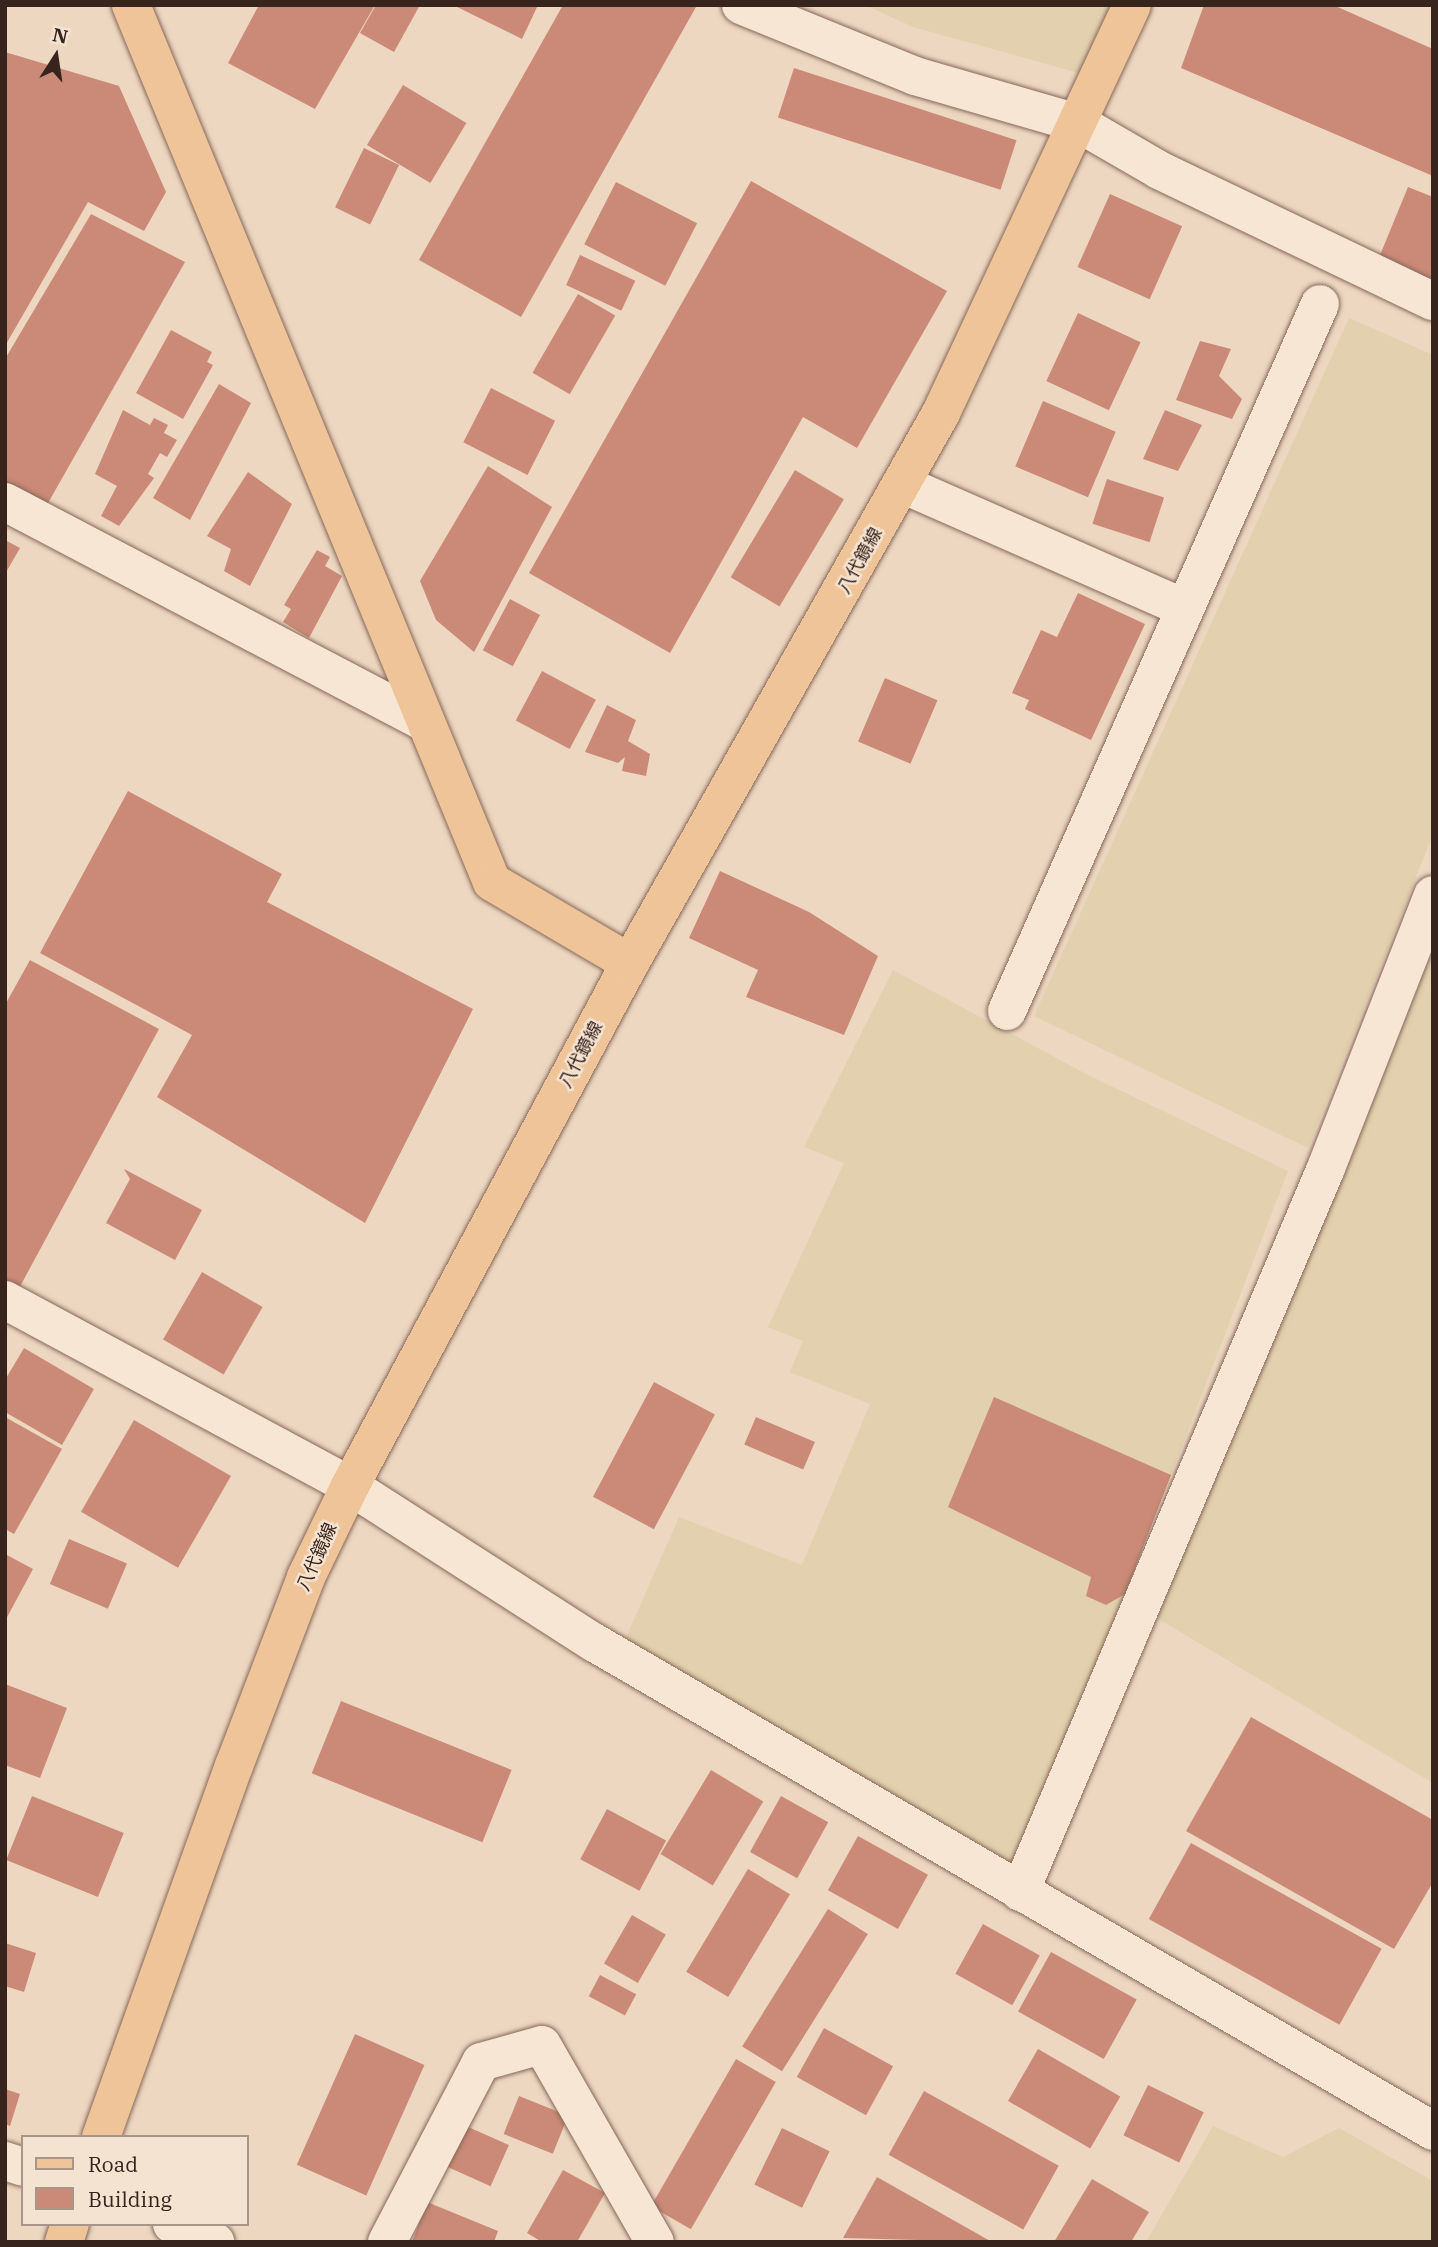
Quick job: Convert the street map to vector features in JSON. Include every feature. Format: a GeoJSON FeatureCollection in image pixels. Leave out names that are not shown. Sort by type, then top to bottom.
{"type":"FeatureCollection","features":[{"type":"Feature","properties":{"kind":"main road"},"geometry":{"type":"LineString","coordinates":[[131,5],[420,720],[492,883],[631,963]]}},
{"type":"Feature","properties":{"kind":"main road","name":"八代鏡線"},"geometry":{"type":"LineString","coordinates":[[102,2135],[244,1740],[306,1577],[350,1486],[631,963],[902,484],[1132,5]]}},
{"type":"Feature","properties":{"kind":"street"},"geometry":{"type":"LineString","coordinates":[[741,5],[915,76],[1078,122],[1170,176],[1433,301]]}},
{"type":"Feature","properties":{"kind":"street"},"geometry":{"type":"LineString","coordinates":[[1007,1011],[1320,304]]}},
{"type":"Feature","properties":{"kind":"street"},"geometry":{"type":"LineString","coordinates":[[902,484],[1185,608]]}},
{"type":"Feature","properties":{"kind":"street"},"geometry":{"type":"LineString","coordinates":[[5,502],[420,720]]}},
{"type":"Feature","properties":{"kind":"street"},"geometry":{"type":"LineString","coordinates":[[1020,1892],[1326,1168],[1433,895]]}},
{"type":"Feature","properties":{"kind":"street"},"geometry":{"type":"LineString","coordinates":[[5,1300],[350,1486],[594,1643],[1433,2131]]}},
{"type":"Feature","properties":{"kind":"street"},"geometry":{"type":"LineString","coordinates":[[387,2242],[481,2062],[542,2045],[655,2242]]}},
{"type":"Feature","properties":{"kind":"street"},"geometry":{"type":"LineString","coordinates":[[177,2226],[215,2242]]}},
{"type":"Feature","properties":{"kind":"shaded area"},"geometry":{"type":"Polygon","coordinates":[[[865,5],[1113,5],[1079,73],[913,27],[865,5]]]}},
{"type":"Feature","properties":{"kind":"shaded area"},"geometry":{"type":"Polygon","coordinates":[[[1349,318],[1433,355],[1433,834],[1308,1148],[1034,1016],[1349,318]]]}},
{"type":"Feature","properties":{"kind":"shaded area"},"geometry":{"type":"Polygon","coordinates":[[[1433,932],[1433,1783],[1152,1615],[1433,932]]]}},
{"type":"Feature","properties":{"kind":"shaded area"},"geometry":{"type":"Polygon","coordinates":[[[893,970],[1088,1075],[1288,1171],[1015,1879],[621,1649],[679,1517],[802,1565],[870,1404],[790,1372],[803,1341],[768,1327],[844,1163],[804,1147],[893,970]]]}},
{"type":"Feature","properties":{"kind":"shaded area"},"geometry":{"type":"Polygon","coordinates":[[[1213,2126],[1283,2157],[1339,2128],[1433,2181],[1433,2242],[1146,2242],[1213,2126]]]}},
{"type":"Feature","properties":{"kind":"building"},"geometry":{"type":"Polygon","coordinates":[[[259,5],[375,5],[315,109],[228,63],[259,5]]]}},
{"type":"Feature","properties":{"kind":"building"},"geometry":{"type":"Polygon","coordinates":[[[376,5],[420,5],[394,52],[360,33],[376,5]]]}},
{"type":"Feature","properties":{"kind":"building"},"geometry":{"type":"Polygon","coordinates":[[[453,5],[538,5],[522,39],[453,5]]]}},
{"type":"Feature","properties":{"kind":"building"},"geometry":{"type":"Polygon","coordinates":[[[563,5],[696,7],[521,317],[419,260],[563,5]]]}},
{"type":"Feature","properties":{"kind":"building"},"geometry":{"type":"Polygon","coordinates":[[[1204,5],[1333,5],[1433,49],[1433,176],[1181,68],[1204,5]]]}},
{"type":"Feature","properties":{"kind":"building"},"geometry":{"type":"Polygon","coordinates":[[[5,52],[119,86],[166,192],[144,231],[88,202],[5,346],[5,52]]]}},
{"type":"Feature","properties":{"kind":"building"},"geometry":{"type":"Polygon","coordinates":[[[794,68],[1017,140],[1000,190],[778,117],[794,68]]]}},
{"type":"Feature","properties":{"kind":"building"},"geometry":{"type":"Polygon","coordinates":[[[403,85],[466,123],[430,183],[367,145],[403,85]]]}},
{"type":"Feature","properties":{"kind":"building"},"geometry":{"type":"Polygon","coordinates":[[[364,148],[399,165],[370,224],[335,207],[364,148]]]}},
{"type":"Feature","properties":{"kind":"building"},"geometry":{"type":"Polygon","coordinates":[[[751,181],[947,291],[857,448],[803,417],[670,653],[529,573],[751,181]]]}},
{"type":"Feature","properties":{"kind":"building"},"geometry":{"type":"Polygon","coordinates":[[[616,182],[697,223],[665,286],[584,244],[616,182]]]}},
{"type":"Feature","properties":{"kind":"building"},"geometry":{"type":"Polygon","coordinates":[[[1408,187],[1433,197],[1433,282],[1378,260],[1408,187]]]}},
{"type":"Feature","properties":{"kind":"building"},"geometry":{"type":"Polygon","coordinates":[[[1110,194],[1182,226],[1150,299],[1077,267],[1110,194]]]}},
{"type":"Feature","properties":{"kind":"building"},"geometry":{"type":"Polygon","coordinates":[[[91,214],[185,262],[44,510],[5,489],[5,359],[91,214]]]}},
{"type":"Feature","properties":{"kind":"building"},"geometry":{"type":"Polygon","coordinates":[[[580,255],[635,281],[621,311],[566,285],[580,255]]]}},
{"type":"Feature","properties":{"kind":"building"},"geometry":{"type":"Polygon","coordinates":[[[578,294],[615,315],[570,394],[532,373],[578,294]]]}},
{"type":"Feature","properties":{"kind":"building"},"geometry":{"type":"Polygon","coordinates":[[[1078,313],[1141,342],[1109,410],[1046,381],[1078,313]]]}},
{"type":"Feature","properties":{"kind":"building"},"geometry":{"type":"Polygon","coordinates":[[[171,330],[212,352],[207,362],[213,365],[183,419],[136,393],[171,330]]]}},
{"type":"Feature","properties":{"kind":"building"},"geometry":{"type":"Polygon","coordinates":[[[1200,341],[1231,349],[1219,376],[1242,399],[1232,419],[1176,400],[1200,341]]]}},
{"type":"Feature","properties":{"kind":"building"},"geometry":{"type":"Polygon","coordinates":[[[219,384],[251,403],[190,520],[153,498],[219,384]]]}},
{"type":"Feature","properties":{"kind":"building"},"geometry":{"type":"Polygon","coordinates":[[[491,388],[555,421],[527,475],[463,442],[491,388]]]}},
{"type":"Feature","properties":{"kind":"building"},"geometry":{"type":"Polygon","coordinates":[[[1043,401],[1116,432],[1088,497],[1015,466],[1043,401]]]}},
{"type":"Feature","properties":{"kind":"building"},"geometry":{"type":"Polygon","coordinates":[[[123,410],[150,425],[154,418],[168,425],[164,433],[177,440],[167,457],[160,453],[148,474],[154,478],[119,526],[101,516],[117,486],[95,474],[123,410]]]}},
{"type":"Feature","properties":{"kind":"building"},"geometry":{"type":"Polygon","coordinates":[[[1165,410],[1202,425],[1178,471],[1143,459],[1165,410]]]}},
{"type":"Feature","properties":{"kind":"building"},"geometry":{"type":"Polygon","coordinates":[[[488,466],[552,507],[474,652],[436,620],[420,581],[488,466]]]}},
{"type":"Feature","properties":{"kind":"building"},"geometry":{"type":"Polygon","coordinates":[[[795,470],[844,499],[779,607],[731,577],[795,470]]]}},
{"type":"Feature","properties":{"kind":"building"},"geometry":{"type":"Polygon","coordinates":[[[248,472],[292,504],[250,586],[224,571],[231,549],[207,536],[248,472]]]}},
{"type":"Feature","properties":{"kind":"building"},"geometry":{"type":"Polygon","coordinates":[[[1107,479],[1164,498],[1150,542],[1092,524],[1107,479]]]}},
{"type":"Feature","properties":{"kind":"building"},"geometry":{"type":"Polygon","coordinates":[[[5,540],[20,548],[5,574],[5,540]]]}},
{"type":"Feature","properties":{"kind":"building"},"geometry":{"type":"Polygon","coordinates":[[[317,550],[330,557],[325,566],[342,576],[309,638],[283,622],[291,609],[284,605],[317,550]]]}},
{"type":"Feature","properties":{"kind":"building"},"geometry":{"type":"Polygon","coordinates":[[[1078,593],[1145,624],[1091,740],[1025,709],[1029,700],[1012,693],[1041,630],[1057,637],[1078,593]]]}},
{"type":"Feature","properties":{"kind":"building"},"geometry":{"type":"Polygon","coordinates":[[[510,599],[540,615],[513,666],[483,650],[510,599]]]}},
{"type":"Feature","properties":{"kind":"building"},"geometry":{"type":"Polygon","coordinates":[[[542,671],[596,700],[570,749],[516,720],[542,671]]]}},
{"type":"Feature","properties":{"kind":"building"},"geometry":{"type":"Polygon","coordinates":[[[885,678],[937,700],[911,764],[858,742],[885,678]]]}},
{"type":"Feature","properties":{"kind":"building"},"geometry":{"type":"Polygon","coordinates":[[[607,705],[636,720],[628,741],[650,754],[646,776],[622,771],[625,757],[618,763],[585,752],[607,705]]]}},
{"type":"Feature","properties":{"kind":"building"},"geometry":{"type":"Polygon","coordinates":[[[128,791],[282,874],[267,902],[473,1009],[365,1223],[157,1097],[192,1035],[40,953],[128,791]]]}},
{"type":"Feature","properties":{"kind":"building"},"geometry":{"type":"Polygon","coordinates":[[[720,871],[809,912],[878,956],[844,1035],[746,997],[758,970],[689,938],[720,871]]]}},
{"type":"Feature","properties":{"kind":"building"},"geometry":{"type":"Polygon","coordinates":[[[30,960],[159,1029],[16,1294],[5,1288],[5,1005],[30,960]]]}},
{"type":"Feature","properties":{"kind":"building"},"geometry":{"type":"Polygon","coordinates":[[[124,1169],[202,1210],[175,1260],[106,1223],[130,1179],[124,1169]]]}},
{"type":"Feature","properties":{"kind":"building"},"geometry":{"type":"Polygon","coordinates":[[[202,1272],[263,1307],[224,1375],[163,1340],[202,1272]]]}},
{"type":"Feature","properties":{"kind":"building"},"geometry":{"type":"Polygon","coordinates":[[[24,1348],[94,1389],[62,1445],[5,1412],[5,1380],[24,1348]]]}},
{"type":"Feature","properties":{"kind":"building"},"geometry":{"type":"Polygon","coordinates":[[[654,1382],[715,1414],[654,1529],[593,1497],[654,1382]]]}},
{"type":"Feature","properties":{"kind":"building"},"geometry":{"type":"Polygon","coordinates":[[[994,1397],[1171,1475],[1125,1594],[1106,1605],[1086,1596],[1091,1577],[948,1507],[994,1397]]]}},
{"type":"Feature","properties":{"kind":"building"},"geometry":{"type":"Polygon","coordinates":[[[5,1417],[62,1449],[14,1534],[5,1529],[5,1417]]]}},
{"type":"Feature","properties":{"kind":"building"},"geometry":{"type":"Polygon","coordinates":[[[756,1417],[815,1442],[803,1470],[744,1445],[756,1417]]]}},
{"type":"Feature","properties":{"kind":"building"},"geometry":{"type":"Polygon","coordinates":[[[134,1420],[231,1476],[178,1568],[81,1512],[134,1420]]]}},
{"type":"Feature","properties":{"kind":"building"},"geometry":{"type":"Polygon","coordinates":[[[69,1539],[127,1564],[108,1609],[50,1584],[69,1539]]]}},
{"type":"Feature","properties":{"kind":"building"},"geometry":{"type":"Polygon","coordinates":[[[5,1554],[33,1569],[5,1621],[5,1554]]]}},
{"type":"Feature","properties":{"kind":"building"},"geometry":{"type":"Polygon","coordinates":[[[5,1684],[67,1708],[40,1778],[5,1765],[5,1684]]]}},
{"type":"Feature","properties":{"kind":"building"},"geometry":{"type":"Polygon","coordinates":[[[341,1701],[512,1770],[482,1842],[312,1773],[341,1701]]]}},
{"type":"Feature","properties":{"kind":"building"},"geometry":{"type":"Polygon","coordinates":[[[1251,1717],[1433,1820],[1433,1882],[1394,1949],[1186,1831],[1251,1717]]]}},
{"type":"Feature","properties":{"kind":"building"},"geometry":{"type":"Polygon","coordinates":[[[711,1770],[763,1801],[713,1885],[661,1854],[711,1770]]]}},
{"type":"Feature","properties":{"kind":"building"},"geometry":{"type":"Polygon","coordinates":[[[32,1796],[124,1833],[98,1897],[6,1860],[32,1796]]]}},
{"type":"Feature","properties":{"kind":"building"},"geometry":{"type":"Polygon","coordinates":[[[781,1796],[828,1822],[797,1878],[750,1852],[781,1796]]]}},
{"type":"Feature","properties":{"kind":"building"},"geometry":{"type":"Polygon","coordinates":[[[607,1809],[666,1840],[639,1891],[580,1859],[607,1809]]]}},
{"type":"Feature","properties":{"kind":"building"},"geometry":{"type":"Polygon","coordinates":[[[858,1836],[928,1875],[898,1929],[828,1890],[858,1836]]]}},
{"type":"Feature","properties":{"kind":"building"},"geometry":{"type":"Polygon","coordinates":[[[1191,1843],[1382,1949],[1339,2025],[1149,1919],[1191,1843]]]}},
{"type":"Feature","properties":{"kind":"building"},"geometry":{"type":"Polygon","coordinates":[[[748,1869],[790,1894],[728,1997],[686,1972],[748,1869]]]}},
{"type":"Feature","properties":{"kind":"building"},"geometry":{"type":"Polygon","coordinates":[[[828,1909],[868,1934],[782,2071],[742,2046],[828,1909]]]}},
{"type":"Feature","properties":{"kind":"building"},"geometry":{"type":"Polygon","coordinates":[[[632,1915],[666,1934],[638,1983],[604,1963],[632,1915]]]}},
{"type":"Feature","properties":{"kind":"building"},"geometry":{"type":"Polygon","coordinates":[[[983,1924],[1040,1956],[1012,2005],[955,1974],[983,1924]]]}},
{"type":"Feature","properties":{"kind":"building"},"geometry":{"type":"Polygon","coordinates":[[[5,1943],[36,1953],[24,1992],[5,1986],[5,1943]]]}},
{"type":"Feature","properties":{"kind":"building"},"geometry":{"type":"Polygon","coordinates":[[[1051,1952],[1137,2000],[1104,2059],[1018,2011],[1051,1952]]]}},
{"type":"Feature","properties":{"kind":"building"},"geometry":{"type":"Polygon","coordinates":[[[600,1975],[636,1994],[625,2015],[589,1996],[600,1975]]]}},
{"type":"Feature","properties":{"kind":"building"},"geometry":{"type":"Polygon","coordinates":[[[824,2028],[893,2066],[866,2115],[797,2077],[824,2028]]]}},
{"type":"Feature","properties":{"kind":"building"},"geometry":{"type":"Polygon","coordinates":[[[355,2034],[424,2065],[366,2196],[297,2165],[355,2034]]]}},
{"type":"Feature","properties":{"kind":"building"},"geometry":{"type":"Polygon","coordinates":[[[1038,2049],[1120,2096],[1090,2148],[1008,2101],[1038,2049]]]}},
{"type":"Feature","properties":{"kind":"building"},"geometry":{"type":"Polygon","coordinates":[[[736,2059],[776,2082],[691,2229],[651,2206],[736,2059]]]}},
{"type":"Feature","properties":{"kind":"building"},"geometry":{"type":"Polygon","coordinates":[[[1148,2085],[1204,2112],[1179,2163],[1123,2135],[1148,2085]]]}},
{"type":"Feature","properties":{"kind":"building"},"geometry":{"type":"Polygon","coordinates":[[[5,2089],[20,2094],[10,2126],[5,2124],[5,2089]]]}},
{"type":"Feature","properties":{"kind":"building"},"geometry":{"type":"Polygon","coordinates":[[[924,2091],[1059,2166],[1023,2230],[889,2155],[924,2091]]]}},
{"type":"Feature","properties":{"kind":"building"},"geometry":{"type":"Polygon","coordinates":[[[519,2096],[568,2116],[553,2154],[504,2134],[519,2096]]]}},
{"type":"Feature","properties":{"kind":"building"},"geometry":{"type":"Polygon","coordinates":[[[466,2126],[509,2145],[491,2186],[448,2167],[466,2126]]]}},
{"type":"Feature","properties":{"kind":"building"},"geometry":{"type":"Polygon","coordinates":[[[782,2128],[830,2151],[802,2208],[754,2185],[782,2128]]]}},
{"type":"Feature","properties":{"kind":"building"},"geometry":{"type":"Polygon","coordinates":[[[563,2170],[605,2193],[577,2242],[542,2242],[527,2233],[563,2170]]]}},
{"type":"Feature","properties":{"kind":"building"},"geometry":{"type":"Polygon","coordinates":[[[877,2177],[992,2242],[843,2238],[877,2177]]]}},
{"type":"Feature","properties":{"kind":"building"},"geometry":{"type":"Polygon","coordinates":[[[1092,2179],[1149,2212],[1131,2242],[1054,2242],[1092,2179]]]}},
{"type":"Feature","properties":{"kind":"building"},"geometry":{"type":"Polygon","coordinates":[[[427,2202],[498,2231],[494,2242],[412,2242],[427,2202]]]}}]}
